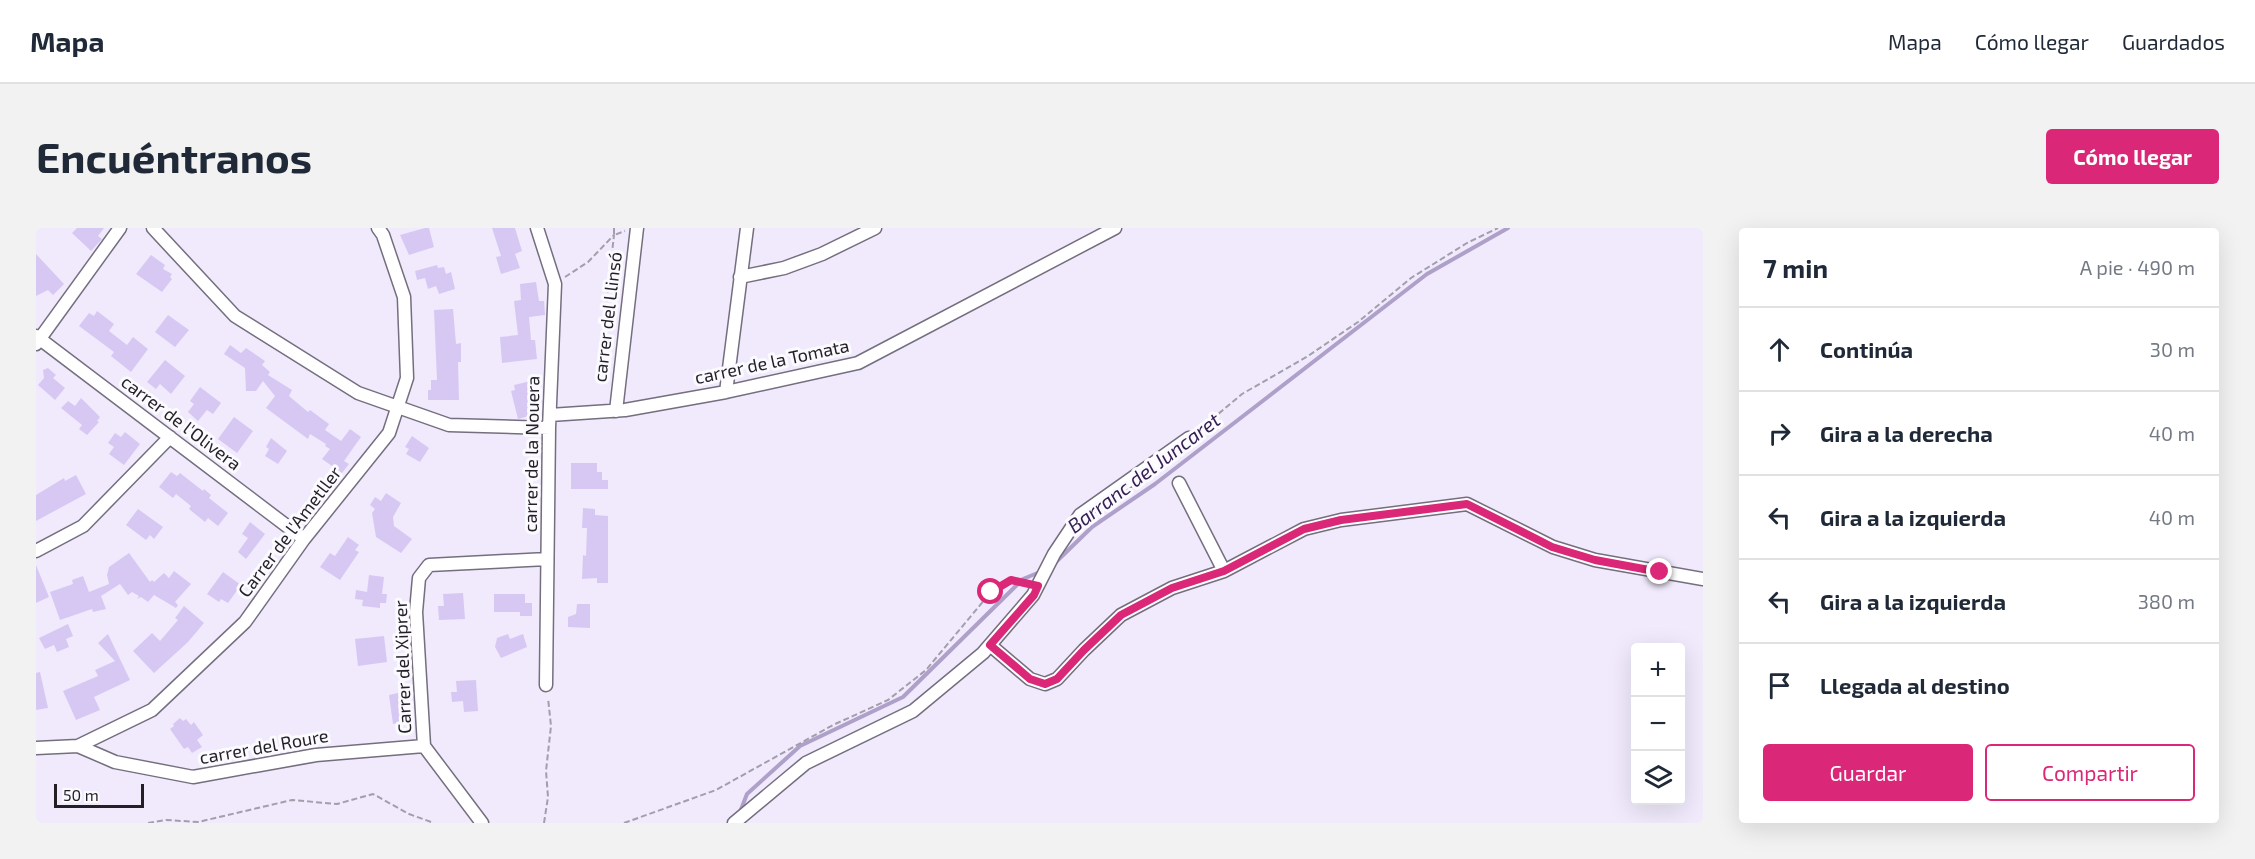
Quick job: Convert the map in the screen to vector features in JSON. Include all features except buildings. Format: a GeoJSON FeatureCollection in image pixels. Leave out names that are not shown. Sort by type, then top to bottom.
{"type":"FeatureCollection","features":[{"type":"Feature","properties":{"kind":"street"},"geometry":{"type":"LineString","coordinates":[[38,339],[120,228]]}},
{"type":"Feature","properties":{"kind":"street","name":"carrer de la Tomata"},"geometry":{"type":"LineString","coordinates":[[153,228],[235,316],[358,393],[449,425],[549,422],[726,392],[858,363],[1115,228]]}},
{"type":"Feature","properties":{"kind":"street","name":"Carrer de l'Ametller"},"geometry":{"type":"LineString","coordinates":[[36,748],[78,746],[152,710],[245,622],[304,539],[389,433],[407,378],[404,297],[383,235],[378,228]]}},
{"type":"Feature","properties":{"kind":"street","name":"carrer de la Nouera"},"geometry":{"type":"LineString","coordinates":[[537,228],[555,284],[549,422],[546,685]]}},
{"type":"Feature","properties":{"kind":"street","name":"carrer del Llinsó"},"geometry":{"type":"LineString","coordinates":[[616,411],[637,228]]}},
{"type":"Feature","properties":{"kind":"street"},"geometry":{"type":"LineString","coordinates":[[726,392],[747,228]]}},
{"type":"Feature","properties":{"kind":"street"},"geometry":{"type":"LineString","coordinates":[[740,276],[784,268],[822,254],[857,233],[875,228]]}},
{"type":"Feature","properties":{"kind":"street","name":"carrer de l'Olivera"},"geometry":{"type":"LineString","coordinates":[[38,339],[304,539]]}},
{"type":"Feature","properties":{"kind":"street"},"geometry":{"type":"LineString","coordinates":[[36,551],[83,526],[170,437]]}},
{"type":"Feature","properties":{"kind":"street"},"geometry":{"type":"LineString","coordinates":[[734,823],[806,763],[913,711],[990,645],[1034,595],[1054,554],[1080,515],[1189,438]]}},
{"type":"Feature","properties":{"kind":"street"},"geometry":{"type":"LineString","coordinates":[[1179,483],[1224,571]]}},
{"type":"Feature","properties":{"kind":"street"},"geometry":{"type":"LineString","coordinates":[[990,645],[1030,679],[1045,684],[1057,679],[1121,615],[1172,588],[1224,571],[1304,529],[1341,520],[1467,504],[1552,547],[1595,560],[1703,579]]}},
{"type":"Feature","properties":{"kind":"street","name":"Carrer del Xiprer"},"geometry":{"type":"LineString","coordinates":[[424,746],[416,612],[419,578],[429,565],[547,559]]}},
{"type":"Feature","properties":{"kind":"street","name":"carrer del Roure"},"geometry":{"type":"LineString","coordinates":[[78,746],[115,762],[193,777],[316,755],[424,746]]}},
{"type":"Feature","properties":{"kind":"street"},"geometry":{"type":"LineString","coordinates":[[424,746],[482,823]]}},
{"type":"Feature","properties":{"kind":"path"},"geometry":{"type":"LineString","coordinates":[[600,362],[614,228]]}},
{"type":"Feature","properties":{"kind":"path"},"geometry":{"type":"LineString","coordinates":[[1189,438],[1242,394],[1308,356],[1358,322],[1411,278],[1467,243],[1498,228]]}},
{"type":"Feature","properties":{"kind":"path"},"geometry":{"type":"LineString","coordinates":[[555,284],[588,262],[614,235]]}},
{"type":"Feature","properties":{"kind":"path"},"geometry":{"type":"LineString","coordinates":[[624,823],[716,790],[833,725],[888,700],[926,670],[991,592],[1011,580],[1038,586]]}},
{"type":"Feature","properties":{"kind":"path"},"geometry":{"type":"LineString","coordinates":[[544,823],[548,797],[546,771],[551,726],[546,685]]}},
{"type":"Feature","properties":{"kind":"path"},"geometry":{"type":"LineString","coordinates":[[148,823],[166,820],[198,822],[292,800],[337,804],[373,794],[409,814],[434,823]]}},
{"type":"Feature","properties":{"kind":"waterway","name":"Barranc del Juncaret"},"geometry":{"type":"LineString","coordinates":[[1056,562],[1092,527],[1155,484],[1427,274],[1508,228]]}},
{"type":"Feature","properties":{"kind":"waterway","name":"Barranc del Juncaret"},"geometry":{"type":"LineString","coordinates":[[740,812],[747,794],[800,746],[903,697],[1023,579],[1040,572]]}},
{"type":"Feature","properties":{"kind":"route"},"geometry":{"type":"LineString","coordinates":[[991,592],[1011,580],[1038,586],[1034,595],[990,645],[1030,679],[1045,684],[1057,679],[1121,615],[1172,588],[1224,571],[1304,529],[1341,520],[1467,504],[1552,547],[1595,560],[1660,572]]}}]}
